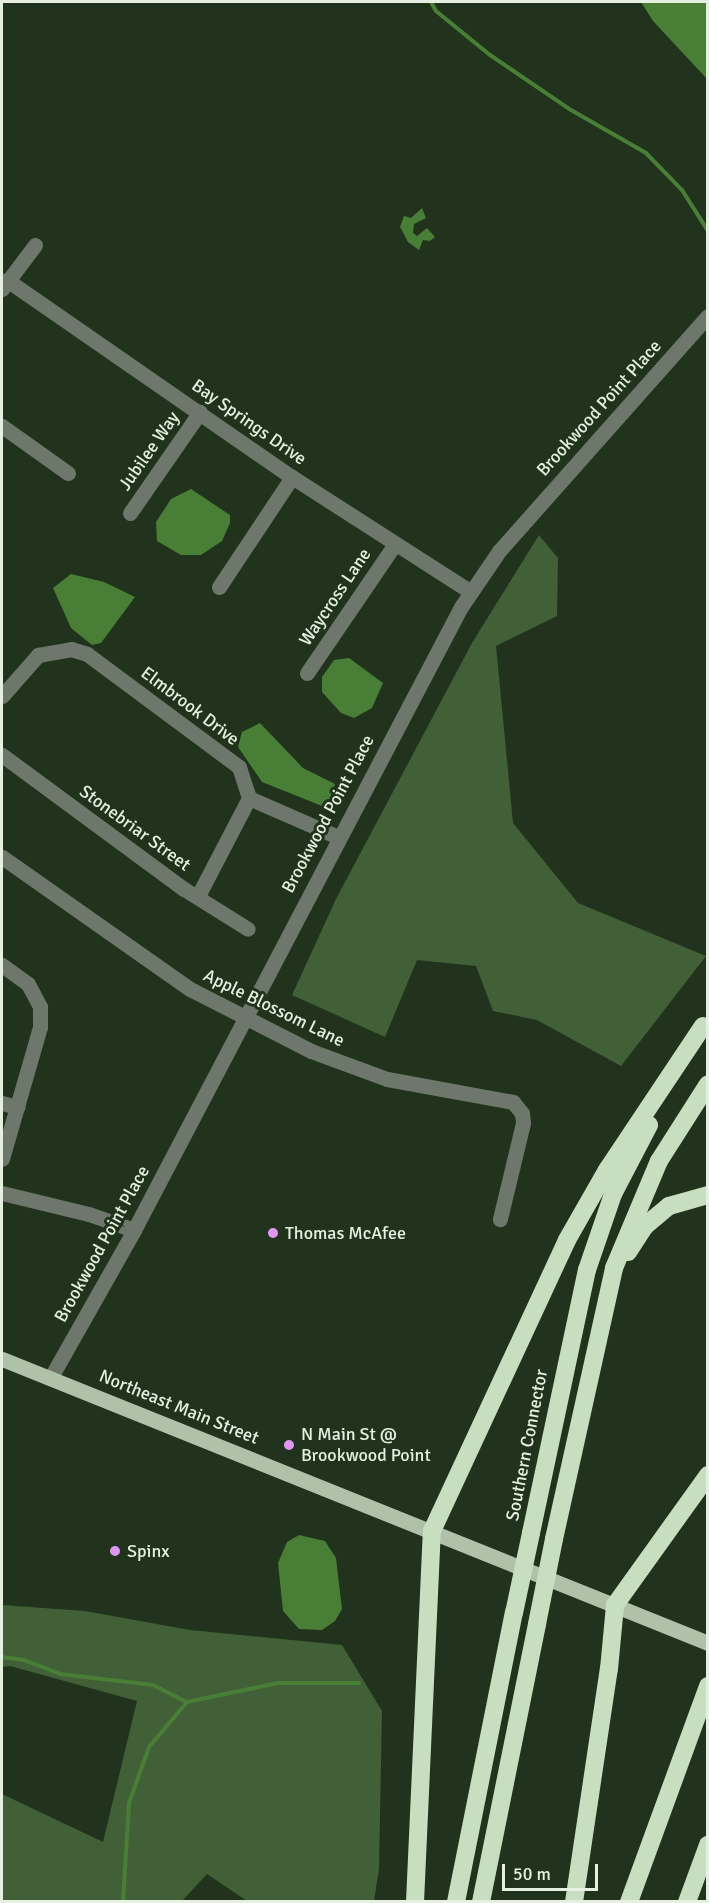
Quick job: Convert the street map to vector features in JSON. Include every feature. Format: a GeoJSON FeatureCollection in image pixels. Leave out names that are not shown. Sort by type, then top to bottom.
{"type":"FeatureCollection","features":[{"type":"Feature","properties":{"kind":"highway"},"geometry":{"type":"LineString","coordinates":[[416,1902],[432,1531],[567,1240],[607,1170],[705,1024]]}},
{"type":"Feature","properties":{"kind":"highway","name":"Southern Connector"},"geometry":{"type":"LineString","coordinates":[[456,1902],[576,1311],[599,1231],[620,1178],[705,1024]]}},
{"type":"Feature","properties":{"kind":"highway"},"geometry":{"type":"LineString","coordinates":[[481,1902],[554,1539],[605,1303],[634,1214],[659,1161],[708,1084]]}},
{"type":"Feature","properties":{"kind":"highway"},"geometry":{"type":"LineString","coordinates":[[605,1303],[626,1256],[645,1226],[669,1206],[708,1195]]}},
{"type":"Feature","properties":{"kind":"highway"},"geometry":{"type":"LineString","coordinates":[[574,1902],[609,1669],[615,1605],[708,1475]]}},
{"type":"Feature","properties":{"kind":"highway"},"geometry":{"type":"LineString","coordinates":[[629,1902],[688,1732],[708,1686]]}},
{"type":"Feature","properties":{"kind":"highway"},"geometry":{"type":"LineString","coordinates":[[687,1902],[708,1845]]}},
{"type":"Feature","properties":{"kind":"main road","name":"Northeast Main Street"},"geometry":{"type":"LineString","coordinates":[[2,1359],[708,1643]]}},
{"type":"Feature","properties":{"kind":"street"},"geometry":{"type":"LineString","coordinates":[[4,284],[35,245]]}},
{"type":"Feature","properties":{"kind":"street","name":"Bay Springs Drive"},"geometry":{"type":"LineString","coordinates":[[4,284],[200,412],[292,477],[471,592]]}},
{"type":"Feature","properties":{"kind":"street","name":"Brookwood Point Place"},"geometry":{"type":"LineString","coordinates":[[51,1377],[134,1230],[338,837],[471,592],[527,518],[708,316]]}},
{"type":"Feature","properties":{"kind":"street","name":"Jubilee Way"},"geometry":{"type":"LineString","coordinates":[[130,513],[200,412]]}},
{"type":"Feature","properties":{"kind":"street"},"geometry":{"type":"LineString","coordinates":[[2,426],[68,472]]}},
{"type":"Feature","properties":{"kind":"street"},"geometry":{"type":"LineString","coordinates":[[219,587],[292,477]]}},
{"type":"Feature","properties":{"kind":"street","name":"Waycross Lane"},"geometry":{"type":"LineString","coordinates":[[307,673],[395,544]]}},
{"type":"Feature","properties":{"kind":"street","name":"Elmbrook Drive"},"geometry":{"type":"LineString","coordinates":[[2,696],[38,655],[71,649],[87,654],[239,767],[249,798]]}},
{"type":"Feature","properties":{"kind":"street","name":"Stonebriar Street"},"geometry":{"type":"LineString","coordinates":[[2,755],[198,896],[248,929]]}},
{"type":"Feature","properties":{"kind":"street"},"geometry":{"type":"LineString","coordinates":[[198,896],[249,798],[338,837]]}},
{"type":"Feature","properties":{"kind":"street","name":"Apple Blossom Lane"},"geometry":{"type":"LineString","coordinates":[[2,857],[121,943],[190,988],[311,1051],[387,1079],[508,1099],[518,1106],[523,1123],[500,1219]]}},
{"type":"Feature","properties":{"kind":"street"},"geometry":{"type":"LineString","coordinates":[[2,965],[28,984],[40,1006],[40,1028],[2,1159]]}},
{"type":"Feature","properties":{"kind":"street"},"geometry":{"type":"LineString","coordinates":[[2,1103],[17,1107]]}},
{"type":"Feature","properties":{"kind":"street"},"geometry":{"type":"LineString","coordinates":[[2,1192],[89,1214],[134,1230]]}},
{"type":"Feature","properties":{"kind":"shaded area"},"geometry":{"type":"Polygon","coordinates":[[[641,2],[707,2],[707,79],[653,21],[641,2]]]}},
{"type":"Feature","properties":{"kind":"shaded area"},"geometry":{"type":"Polygon","coordinates":[[[422,208],[426,218],[414,224],[413,233],[417,236],[427,228],[435,237],[430,241],[423,240],[419,250],[408,242],[400,227],[404,216],[411,218],[422,208]]]}},
{"type":"Feature","properties":{"kind":"shaded area"},"geometry":{"type":"Polygon","coordinates":[[[191,489],[230,515],[230,523],[222,541],[201,555],[181,555],[157,541],[156,522],[171,499],[191,489]]]}},
{"type":"Feature","properties":{"kind":"shaded area"},"geometry":{"type":"Polygon","coordinates":[[[539,535],[558,558],[557,616],[496,646],[513,823],[578,903],[706,956],[621,1066],[537,1020],[493,1011],[476,966],[417,960],[385,1037],[292,995],[336,899],[472,643],[539,535]]]}},
{"type":"Feature","properties":{"kind":"shaded area"},"geometry":{"type":"Polygon","coordinates":[[[71,574],[104,582],[135,597],[101,643],[92,645],[71,628],[53,588],[71,574]]]}},
{"type":"Feature","properties":{"kind":"shaded area"},"geometry":{"type":"Polygon","coordinates":[[[349,658],[383,683],[372,708],[354,718],[341,713],[322,692],[322,677],[334,660],[349,658]]]}},
{"type":"Feature","properties":{"kind":"shaded area"},"geometry":{"type":"Polygon","coordinates":[[[260,723],[303,768],[335,784],[330,800],[322,806],[262,782],[238,747],[242,732],[260,723]]]}},
{"type":"Feature","properties":{"kind":"shaded area"},"geometry":{"type":"Polygon","coordinates":[[[299,1535],[325,1541],[336,1558],[342,1609],[335,1621],[322,1630],[299,1629],[283,1611],[278,1563],[287,1542],[299,1535]]]}},
{"type":"Feature","properties":{"kind":"shaded area"},"geometry":{"type":"Polygon","coordinates":[[[2,1605],[85,1611],[190,1630],[342,1645],[382,1711],[379,1869],[374,1901],[247,1901],[207,1874],[182,1901],[2,1901],[2,1794],[103,1842],[137,1701],[10,1666],[2,1667],[2,1605]]]}},
{"type":"Feature","properties":{"kind":"waterway"},"geometry":{"type":"LineString","coordinates":[[431,2],[436,11],[490,55],[571,110],[646,153],[682,190],[708,231]]}},
{"type":"Feature","properties":{"kind":"waterway"},"geometry":{"type":"LineString","coordinates":[[2,1657],[24,1660],[60,1674],[153,1685],[187,1702],[278,1683],[359,1683]]}},
{"type":"Feature","properties":{"kind":"waterway"},"geometry":{"type":"LineString","coordinates":[[123,1902],[129,1803],[149,1747],[187,1702]]}},
{"type":"Feature","properties":{"kind":"place","name":"Thomas McAfee"},"geometry":{"type":"Point","coordinates":[273,1233]}},
{"type":"Feature","properties":{"kind":"place","name":"N Main St @ Brookwood Point"},"geometry":{"type":"Point","coordinates":[289,1445]}},
{"type":"Feature","properties":{"kind":"place","name":"Spinx"},"geometry":{"type":"Point","coordinates":[115,1551]}}]}
